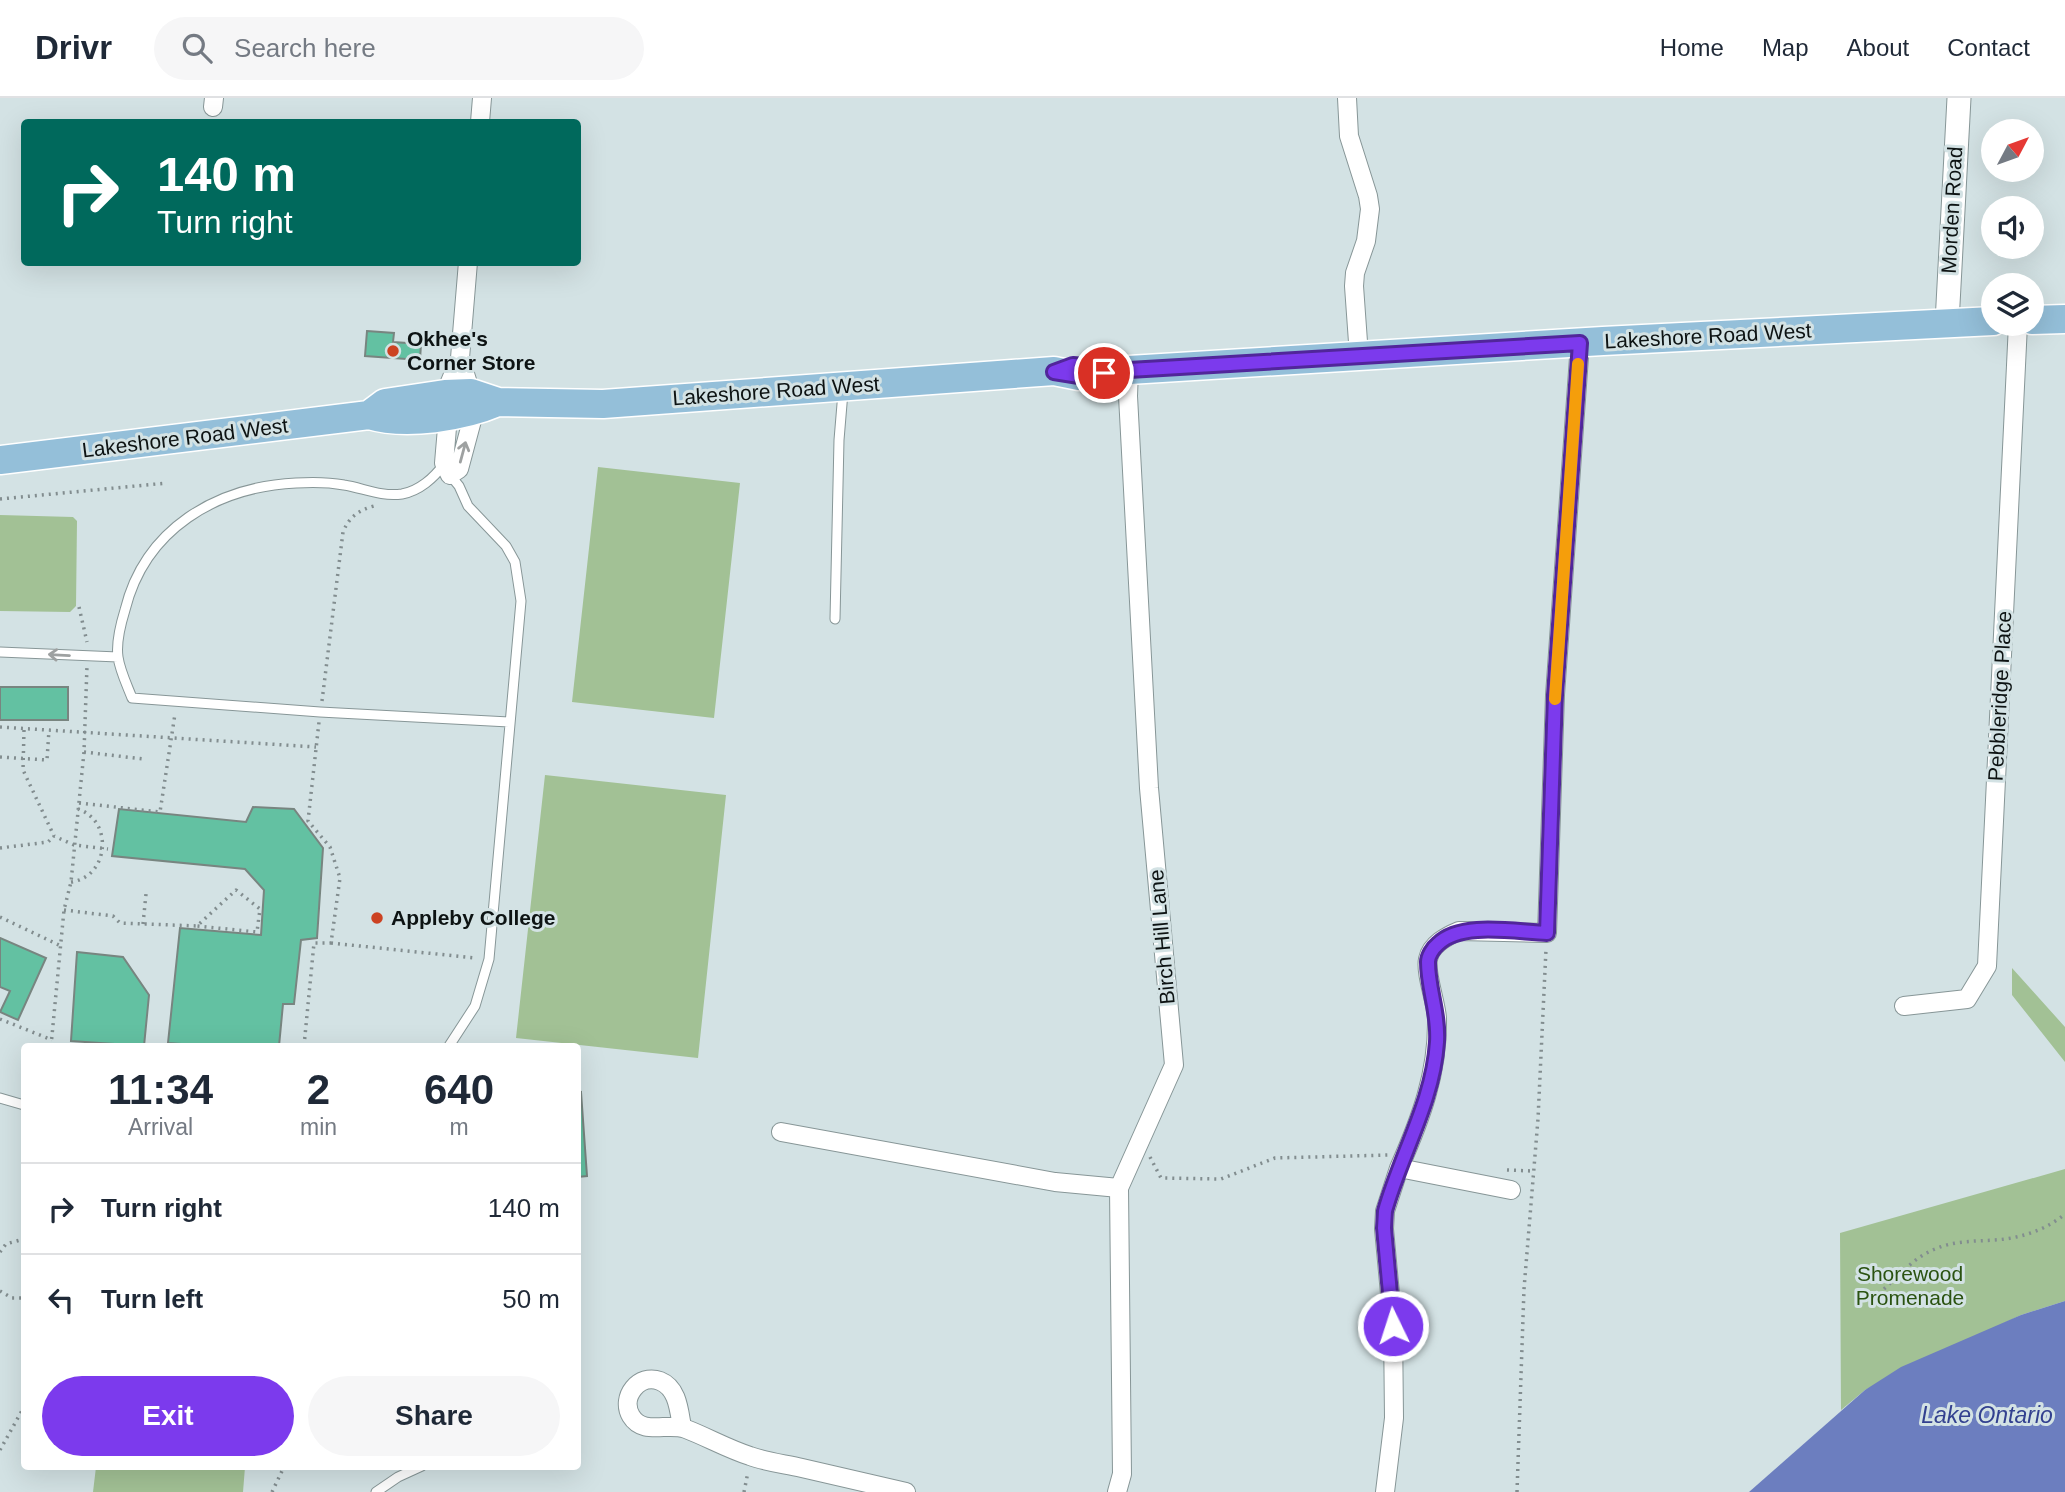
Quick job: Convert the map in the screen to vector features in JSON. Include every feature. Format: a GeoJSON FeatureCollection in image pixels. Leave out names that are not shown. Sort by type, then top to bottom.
{"type":"FeatureCollection","features":[{"type":"Feature","properties":{"kind":"main road"},"geometry":{"type":"LineString","coordinates":[[2044,320],[2065,319]]}},
{"type":"Feature","properties":{"kind":"main road","name":"Lakeshore Road West"},"geometry":{"type":"LineString","coordinates":[[0,460],[369,415],[384,420],[467,404],[603,404],[1054,372],[1079,376],[1129,370],[1359,356],[1981,322]]}},
{"type":"Feature","properties":{"kind":"street"},"geometry":{"type":"LineString","coordinates":[[480,119],[482,98]]}},
{"type":"Feature","properties":{"kind":"street"},"geometry":{"type":"LineString","coordinates":[[1347,98],[1349,136],[1370,209],[1366,242],[1355,273],[1354,286],[1359,356]]}},
{"type":"Feature","properties":{"kind":"street","name":"Morden Road"},"geometry":{"type":"LineString","coordinates":[[1947,323],[1959,98]]}},
{"type":"Feature","properties":{"kind":"street"},"geometry":{"type":"LineString","coordinates":[[460,358],[467,404],[447,469],[459,470],[467,404],[460,358],[468,266]]}},
{"type":"Feature","properties":{"kind":"street","name":"Pebbleridge Place"},"geometry":{"type":"LineString","coordinates":[[1904,1006],[1968,999],[1987,966],[2017,336]]}},
{"type":"Feature","properties":{"kind":"street"},"geometry":{"type":"LineString","coordinates":[[1385,1492],[1394,1418],[1393,1326],[1384,1228],[1385,1211],[1427,1096],[1434,1068],[1436,1009],[1428,959],[1435,946],[1459,931],[1547,933],[1555,695],[1580,343]]}},
{"type":"Feature","properties":{"kind":"street","name":"Birch Hill Lane"},"geometry":{"type":"LineString","coordinates":[[1117,1492],[1122,1474],[1119,1188],[1174,1065],[1149,788],[1128,396],[1129,370]]}},
{"type":"Feature","properties":{"kind":"street"},"geometry":{"type":"LineString","coordinates":[[781,1132],[1055,1182],[1119,1188]]}},
{"type":"Feature","properties":{"kind":"street"},"geometry":{"type":"LineString","coordinates":[[1401,1162],[1511,1190]]}},
{"type":"Feature","properties":{"kind":"street"},"geometry":{"type":"LineString","coordinates":[[682,1427],[751,1457],[906,1492]]}},
{"type":"Feature","properties":{"kind":"lane"},"geometry":{"type":"LineString","coordinates":[[835,619],[839,440],[843,386]]}},
{"type":"Feature","properties":{"kind":"lane"},"geometry":{"type":"LineString","coordinates":[[451,1043],[475,1006],[489,959],[521,601],[517,572],[506,546],[468,506],[447,469],[410,492],[383,494],[330,483],[275,485],[237,494],[182,522],[150,552],[136,575],[122,619],[118,657],[132,698],[509,722]]}},
{"type":"Feature","properties":{"kind":"lane"},"geometry":{"type":"LineString","coordinates":[[0,652],[118,657]]}},
{"type":"Feature","properties":{"kind":"lane"},"geometry":{"type":"LineString","coordinates":[[0,1098],[21,1104]]}},
{"type":"Feature","properties":{"kind":"lane"},"geometry":{"type":"LineString","coordinates":[[376,1492],[413,1470]]}},
{"type":"Feature","properties":{"kind":"path"},"geometry":{"type":"LineString","coordinates":[[0,499],[167,483]]}},
{"type":"Feature","properties":{"kind":"path"},"geometry":{"type":"LineString","coordinates":[[331,943],[340,878],[330,847],[307,821],[343,532],[356,514],[381,505]]}},
{"type":"Feature","properties":{"kind":"path"},"geometry":{"type":"LineString","coordinates":[[79,607],[87,643]]}},
{"type":"Feature","properties":{"kind":"path"},"geometry":{"type":"LineString","coordinates":[[0,1019],[51,1040],[64,910],[71,881],[79,803],[87,664]]}},
{"type":"Feature","properties":{"kind":"path"},"geometry":{"type":"LineString","coordinates":[[79,803],[160,812],[177,701]]}},
{"type":"Feature","properties":{"kind":"path"},"geometry":{"type":"LineString","coordinates":[[0,727],[316,747]]}},
{"type":"Feature","properties":{"kind":"path"},"geometry":{"type":"LineString","coordinates":[[24,729],[23,770],[54,836],[74,845],[105,849]]}},
{"type":"Feature","properties":{"kind":"path"},"geometry":{"type":"LineString","coordinates":[[0,757],[47,760],[49,730]]}},
{"type":"Feature","properties":{"kind":"path"},"geometry":{"type":"LineString","coordinates":[[83,752],[143,759]]}},
{"type":"Feature","properties":{"kind":"path"},"geometry":{"type":"LineString","coordinates":[[71,881],[78,881],[93,872],[105,849],[100,828],[89,815],[78,809]]}},
{"type":"Feature","properties":{"kind":"path"},"geometry":{"type":"LineString","coordinates":[[0,848],[48,842],[54,836]]}},
{"type":"Feature","properties":{"kind":"path"},"geometry":{"type":"LineString","coordinates":[[64,910],[114,916],[120,923],[257,932],[260,909],[236,890],[197,926]]}},
{"type":"Feature","properties":{"kind":"path"},"geometry":{"type":"LineString","coordinates":[[143,924],[146,894]]}},
{"type":"Feature","properties":{"kind":"path"},"geometry":{"type":"LineString","coordinates":[[0,917],[61,946]]}},
{"type":"Feature","properties":{"kind":"path"},"geometry":{"type":"LineString","coordinates":[[1517,1492],[1524,1289],[1538,1119],[1547,933]]}},
{"type":"Feature","properties":{"kind":"path"},"geometry":{"type":"LineString","coordinates":[[304,1043],[314,943],[479,958]]}},
{"type":"Feature","properties":{"kind":"path"},"geometry":{"type":"LineString","coordinates":[[1140,1140],[1161,1178],[1221,1179],[1275,1158],[1401,1162]]}},
{"type":"Feature","properties":{"kind":"path"},"geometry":{"type":"LineString","coordinates":[[1505,1170],[1532,1171]]}},
{"type":"Feature","properties":{"kind":"path"},"geometry":{"type":"LineString","coordinates":[[1884,1289],[1908,1266],[1935,1249],[1968,1240],[2005,1239],[2037,1231],[2065,1214]]}},
{"type":"Feature","properties":{"kind":"path"},"geometry":{"type":"LineString","coordinates":[[0,1252],[6,1244],[21,1240]]}},
{"type":"Feature","properties":{"kind":"path"},"geometry":{"type":"LineString","coordinates":[[0,1291],[12,1298],[21,1298]]}},
{"type":"Feature","properties":{"kind":"path"},"geometry":{"type":"LineString","coordinates":[[0,1450],[21,1412]]}},
{"type":"Feature","properties":{"kind":"path"},"geometry":{"type":"LineString","coordinates":[[272,1492],[282,1471]]}},
{"type":"Feature","properties":{"kind":"green space"},"geometry":{"type":"Polygon","coordinates":[[[598,467],[740,483],[714,718],[572,702],[598,467]]]}},
{"type":"Feature","properties":{"kind":"green space"},"geometry":{"type":"Polygon","coordinates":[[[0,515],[73,517],[77,521],[76,606],[70,612],[0,611],[0,515]]]}},
{"type":"Feature","properties":{"kind":"green space"},"geometry":{"type":"Polygon","coordinates":[[[545,775],[726,795],[698,1058],[581,1045],[581,1043],[516,1038],[545,775]]]}},
{"type":"Feature","properties":{"kind":"green space"},"geometry":{"type":"Polygon","coordinates":[[[2012,968],[2065,1027],[2065,1062],[2012,995],[2012,968]]]}},
{"type":"Feature","properties":{"kind":"green space","name":"Shorewood Promenade"},"geometry":{"type":"Polygon","coordinates":[[[2065,1169],[2065,1301],[2021,1315],[1865,1390],[1841,1410],[1840,1233],[2065,1169]]]}},
{"type":"Feature","properties":{"kind":"green space"},"geometry":{"type":"Polygon","coordinates":[[[96,1470],[245,1470],[243,1492],[93,1492],[96,1470]]]}},
{"type":"Feature","properties":{"kind":"water","name":"Lake Ontario"},"geometry":{"type":"Polygon","coordinates":[[[2065,1301],[2065,1492],[1749,1492],[1865,1390],[1901,1367],[2021,1315],[2065,1301]]]}},
{"type":"Feature","properties":{"kind":"building"},"geometry":{"type":"Polygon","coordinates":[[[367,331],[394,333],[393,342],[421,344],[420,360],[365,356],[367,331]]]}},
{"type":"Feature","properties":{"kind":"building"},"geometry":{"type":"Polygon","coordinates":[[[0,687],[68,687],[68,720],[0,720],[0,687]]]}},
{"type":"Feature","properties":{"kind":"building"},"geometry":{"type":"Polygon","coordinates":[[[253,807],[294,809],[323,848],[317,938],[301,940],[294,1004],[283,1004],[279,1043],[168,1043],[180,928],[261,935],[264,890],[245,869],[112,856],[119,809],[246,822],[253,807]]]}},
{"type":"Feature","properties":{"kind":"building"},"geometry":{"type":"Polygon","coordinates":[[[0,938],[46,958],[18,1020],[0,1012],[10,991],[0,987],[0,938]]]}},
{"type":"Feature","properties":{"kind":"building"},"geometry":{"type":"Polygon","coordinates":[[[77,952],[123,957],[149,995],[144,1043],[71,1041],[77,952]]]}},
{"type":"Feature","properties":{"kind":"building"},"geometry":{"type":"Polygon","coordinates":[[[581,1092],[587,1176],[581,1177],[581,1092]]]}},
{"type":"Feature","properties":{"kind":"slow traffic"},"geometry":{"type":"LineString","coordinates":[[1555,699],[1578,364]]}},
{"type":"Feature","properties":{"kind":"place","name":"Okhee's Corner Store"},"geometry":{"type":"Point","coordinates":[393,351]}},
{"type":"Feature","properties":{"kind":"place","name":"Appleby College"},"geometry":{"type":"Point","coordinates":[377,918]}},
{"type":"Feature","properties":{"kind":"route"},"geometry":{"type":"LineString","coordinates":[[1104,373],[1079,376],[1054,372],[1073,365],[1129,370],[1580,343],[1555,695],[1547,933],[1459,931],[1435,946],[1428,959],[1436,1009],[1434,1068],[1427,1096],[1385,1211],[1384,1228],[1393,1326]]}}]}
